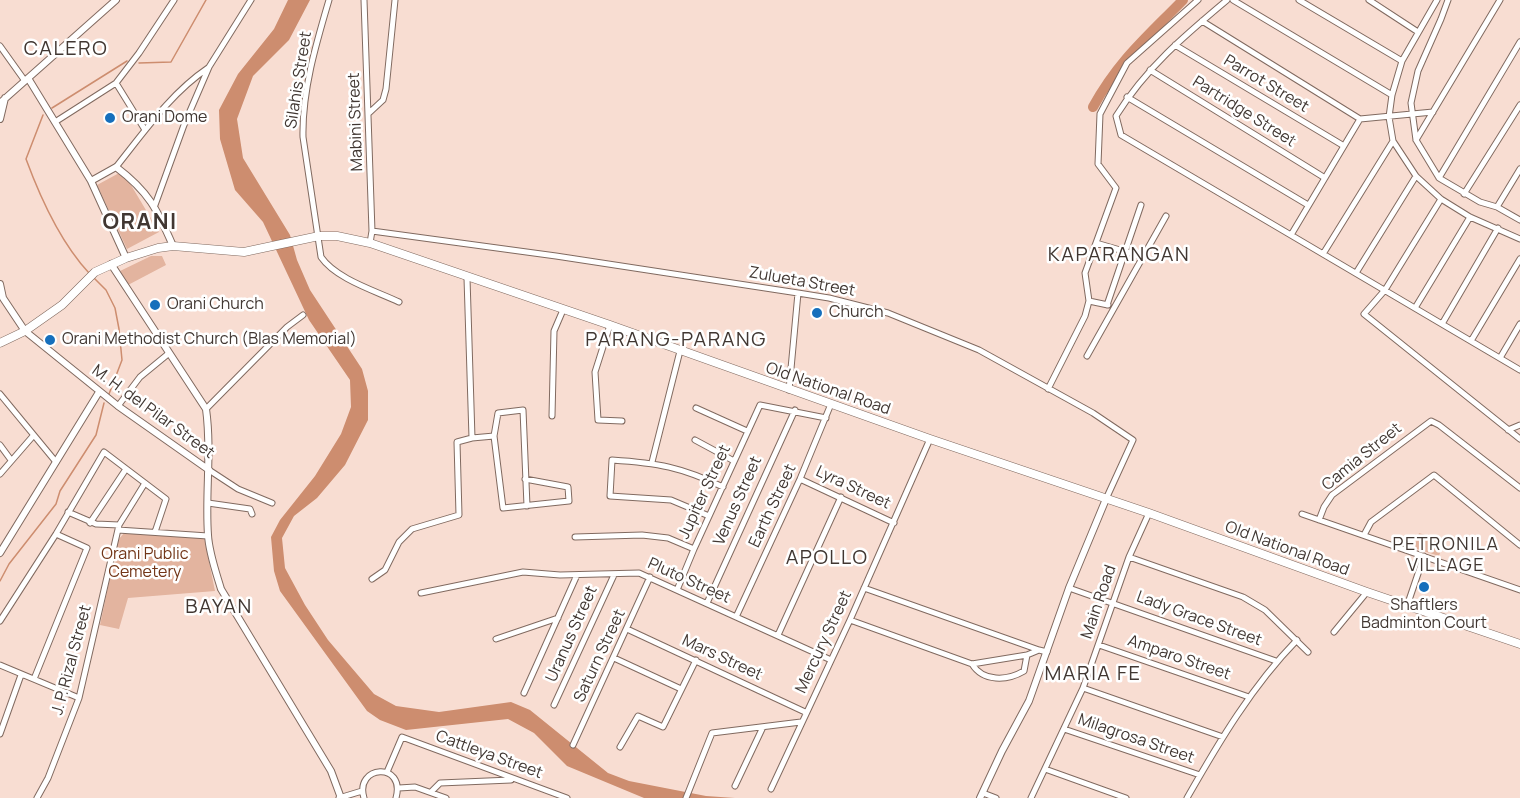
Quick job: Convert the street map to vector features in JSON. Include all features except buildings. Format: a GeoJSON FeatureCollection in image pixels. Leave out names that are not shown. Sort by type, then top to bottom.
{"type":"FeatureCollection","features":[{"type":"Feature","properties":{"kind":"main road","name":"Old National Road"},"geometry":{"type":"LineString","coordinates":[[0,343],[25,331],[62,305],[93,274],[126,258],[173,246],[244,252],[319,237],[337,236],[370,243],[610,325],[789,390],[1106,498],[1367,592],[1520,644]]}},
{"type":"Feature","properties":{"kind":"street"},"geometry":{"type":"LineString","coordinates":[[0,119],[2,100],[116,0]]}},
{"type":"Feature","properties":{"kind":"street"},"geometry":{"type":"LineString","coordinates":[[54,122],[116,83],[174,0]]}},
{"type":"Feature","properties":{"kind":"street"},"geometry":{"type":"LineString","coordinates":[[155,206],[184,125],[209,67],[251,0]]}},
{"type":"Feature","properties":{"kind":"street","name":"Silahis Street"},"geometry":{"type":"LineString","coordinates":[[329,0],[315,49],[302,120],[321,257],[326,265],[399,302]]}},
{"type":"Feature","properties":{"kind":"street","name":"Mabini Street"},"geometry":{"type":"LineString","coordinates":[[364,0],[372,231],[370,243]]}},
{"type":"Feature","properties":{"kind":"street"},"geometry":{"type":"LineString","coordinates":[[369,113],[383,100],[386,89],[395,0]]}},
{"type":"Feature","properties":{"kind":"street"},"geometry":{"type":"LineString","coordinates":[[1048,389],[1085,316],[1089,301],[1085,273],[1116,188],[1098,164],[1100,114],[1127,63],[1198,0]]}},
{"type":"Feature","properties":{"kind":"street"},"geometry":{"type":"LineString","coordinates":[[1227,0],[1175,45],[1127,97],[1116,116],[1121,135],[1520,370]]}},
{"type":"Feature","properties":{"kind":"street"},"geometry":{"type":"LineString","coordinates":[[1233,0],[1392,94]]}},
{"type":"Feature","properties":{"kind":"street"},"geometry":{"type":"LineString","coordinates":[[1299,0],[1402,61]]}},
{"type":"Feature","properties":{"kind":"street"},"geometry":{"type":"LineString","coordinates":[[1369,0],[1418,32]]}},
{"type":"Feature","properties":{"kind":"street"},"geometry":{"type":"LineString","coordinates":[[1437,0],[1402,61],[1392,94],[1389,117],[1393,141],[1416,176],[1441,199],[1470,217],[1520,239]]}},
{"type":"Feature","properties":{"kind":"street"},"geometry":{"type":"LineString","coordinates":[[1448,0],[1418,70],[1411,103],[1416,140],[1439,178],[1464,194],[1497,207],[1520,220]]}},
{"type":"Feature","properties":{"kind":"street"},"geometry":{"type":"LineString","coordinates":[[1416,140],[1500,0]]}},
{"type":"Feature","properties":{"kind":"street"},"geometry":{"type":"LineString","coordinates":[[1202,21],[1360,119],[1433,112]]}},
{"type":"Feature","properties":{"kind":"street"},"geometry":{"type":"LineString","coordinates":[[1439,178],[1520,42]]}},
{"type":"Feature","properties":{"kind":"street","name":"Parrot Street"},"geometry":{"type":"LineString","coordinates":[[1175,45],[1344,146]]}},
{"type":"Feature","properties":{"kind":"street"},"geometry":{"type":"LineString","coordinates":[[0,46],[26,79],[91,181],[126,258]]}},
{"type":"Feature","properties":{"kind":"street"},"geometry":{"type":"LineString","coordinates":[[91,181],[116,167],[145,130],[190,81],[209,67]]}},
{"type":"Feature","properties":{"kind":"street","name":"Partridge Street"},"geometry":{"type":"LineString","coordinates":[[1150,70],[1324,178]]}},
{"type":"Feature","properties":{"kind":"street"},"geometry":{"type":"LineString","coordinates":[[116,83],[145,130]]}},
{"type":"Feature","properties":{"kind":"street"},"geometry":{"type":"LineString","coordinates":[[1127,97],[1308,205]]}},
{"type":"Feature","properties":{"kind":"street"},"geometry":{"type":"LineString","coordinates":[[1464,194],[1520,105]]}},
{"type":"Feature","properties":{"kind":"street"},"geometry":{"type":"LineString","coordinates":[[1291,235],[1360,119]]}},
{"type":"Feature","properties":{"kind":"street"},"geometry":{"type":"LineString","coordinates":[[1323,254],[1393,141]]}},
{"type":"Feature","properties":{"kind":"street"},"geometry":{"type":"LineString","coordinates":[[116,167],[134,180],[155,206],[173,246]]}},
{"type":"Feature","properties":{"kind":"street"},"geometry":{"type":"LineString","coordinates":[[1497,207],[1520,169]]}},
{"type":"Feature","properties":{"kind":"street"},"geometry":{"type":"LineString","coordinates":[[1356,273],[1416,176]]}},
{"type":"Feature","properties":{"kind":"street"},"geometry":{"type":"LineString","coordinates":[[1441,199],[1385,290],[1364,314],[1520,439]]}},
{"type":"Feature","properties":{"kind":"street"},"geometry":{"type":"LineString","coordinates":[[1107,305],[1141,205]]}},
{"type":"Feature","properties":{"kind":"street"},"geometry":{"type":"LineString","coordinates":[[1087,356],[1166,216]]}},
{"type":"Feature","properties":{"kind":"street"},"geometry":{"type":"LineString","coordinates":[[1415,308],[1470,217]]}},
{"type":"Feature","properties":{"kind":"street"},"geometry":{"type":"LineString","coordinates":[[1442,324],[1498,228]]}},
{"type":"Feature","properties":{"kind":"street","name":"Zulueta Street"},"geometry":{"type":"LineString","coordinates":[[372,231],[798,293],[829,298],[888,313],[979,350],[1093,413],[1133,440],[1106,498]]}},
{"type":"Feature","properties":{"kind":"street"},"geometry":{"type":"LineString","coordinates":[[1096,243],[1144,257]]}},
{"type":"Feature","properties":{"kind":"street"},"geometry":{"type":"LineString","coordinates":[[1471,341],[1520,259]]}},
{"type":"Feature","properties":{"kind":"street"},"geometry":{"type":"LineString","coordinates":[[111,264],[206,409],[209,429],[208,536],[221,590],[331,771],[341,798],[362,791]]}},
{"type":"Feature","properties":{"kind":"street"},"geometry":{"type":"LineString","coordinates":[[467,278],[472,438]]}},
{"type":"Feature","properties":{"kind":"street","name":"M. H. del Pilar Street"},"geometry":{"type":"LineString","coordinates":[[0,284],[3,298],[25,331],[99,392],[238,489],[272,503]]}},
{"type":"Feature","properties":{"kind":"street"},"geometry":{"type":"LineString","coordinates":[[789,390],[798,293]]}},
{"type":"Feature","properties":{"kind":"street"},"geometry":{"type":"LineString","coordinates":[[1089,301],[1115,307]]}},
{"type":"Feature","properties":{"kind":"street"},"geometry":{"type":"LineString","coordinates":[[552,416],[554,331],[563,309]]}},
{"type":"Feature","properties":{"kind":"street"},"geometry":{"type":"LineString","coordinates":[[206,409],[287,327],[303,315]]}},
{"type":"Feature","properties":{"kind":"street"},"geometry":{"type":"LineString","coordinates":[[1500,358],[1520,324]]}},
{"type":"Feature","properties":{"kind":"street"},"geometry":{"type":"LineString","coordinates":[[610,325],[595,372],[598,420],[622,421]]}},
{"type":"Feature","properties":{"kind":"street"},"geometry":{"type":"LineString","coordinates":[[652,462],[680,351]]}},
{"type":"Feature","properties":{"kind":"street"},"geometry":{"type":"LineString","coordinates":[[117,406],[140,377],[168,354]]}},
{"type":"Feature","properties":{"kind":"street"},"geometry":{"type":"LineString","coordinates":[[0,553],[99,392]]}},
{"type":"Feature","properties":{"kind":"street"},"geometry":{"type":"LineString","coordinates":[[0,394],[56,462]]}},
{"type":"Feature","properties":{"kind":"street","name":"Earth Street"},"geometry":{"type":"LineString","coordinates":[[736,617],[801,479],[831,404]]}},
{"type":"Feature","properties":{"kind":"street","name":"Jupiter Street"},"geometry":{"type":"LineString","coordinates":[[677,590],[760,405],[795,410]]}},
{"type":"Feature","properties":{"kind":"street"},"geometry":{"type":"LineString","coordinates":[[696,408],[747,431]]}},
{"type":"Feature","properties":{"kind":"street"},"geometry":{"type":"LineString","coordinates":[[525,479],[568,487],[569,501],[527,506],[503,508],[494,435],[498,413],[524,410],[525,479],[527,506]]}},
{"type":"Feature","properties":{"kind":"street"},"geometry":{"type":"LineString","coordinates":[[795,410],[826,418]]}},
{"type":"Feature","properties":{"kind":"street","name":"Venus Street"},"geometry":{"type":"LineString","coordinates":[[707,603],[795,410]]}},
{"type":"Feature","properties":{"kind":"street","name":"Camia Street"},"geometry":{"type":"LineString","coordinates":[[1319,520],[1332,495],[1431,421],[1520,488]]}},
{"type":"Feature","properties":{"kind":"street"},"geometry":{"type":"LineString","coordinates":[[1508,430],[1520,425]]}},
{"type":"Feature","properties":{"kind":"street"},"geometry":{"type":"LineString","coordinates":[[372,579],[385,570],[399,542],[412,529],[459,515],[457,442],[494,435]]}},
{"type":"Feature","properties":{"kind":"street"},"geometry":{"type":"LineString","coordinates":[[0,474],[33,436]]}},
{"type":"Feature","properties":{"kind":"street","name":"Mercury Street"},"geometry":{"type":"LineString","coordinates":[[771,789],[805,712],[850,620],[930,439]]}},
{"type":"Feature","properties":{"kind":"street"},"geometry":{"type":"LineString","coordinates":[[695,440],[734,461]]}},
{"type":"Feature","properties":{"kind":"street"},"geometry":{"type":"LineString","coordinates":[[0,445],[11,459]]}},
{"type":"Feature","properties":{"kind":"street"},"geometry":{"type":"LineString","coordinates":[[0,621],[56,534],[104,452],[166,499],[155,532]]}},
{"type":"Feature","properties":{"kind":"street"},"geometry":{"type":"LineString","coordinates":[[709,516],[671,500],[610,496],[612,460],[652,462],[696,474],[723,487]]}},
{"type":"Feature","properties":{"kind":"street"},"geometry":{"type":"LineString","coordinates":[[90,523],[126,469]]}},
{"type":"Feature","properties":{"kind":"street"},"geometry":{"type":"LineString","coordinates":[[1364,535],[1371,522],[1434,475],[1520,545]]}},
{"type":"Feature","properties":{"kind":"street","name":"Lyra Street"},"geometry":{"type":"LineString","coordinates":[[801,479],[894,523]]}},
{"type":"Feature","properties":{"kind":"street","name":"J. P. Rizal Street"},"geometry":{"type":"LineString","coordinates":[[37,798],[48,778],[79,698],[119,528],[145,483]]}},
{"type":"Feature","properties":{"kind":"street"},"geometry":{"type":"LineString","coordinates":[[778,635],[841,496]]}},
{"type":"Feature","properties":{"kind":"street"},"geometry":{"type":"LineString","coordinates":[[996,798],[982,795],[1029,701],[1069,588],[1106,498]]}},
{"type":"Feature","properties":{"kind":"street"},"geometry":{"type":"LineString","coordinates":[[208,503],[250,509],[252,514]]}},
{"type":"Feature","properties":{"kind":"street"},"geometry":{"type":"LineString","coordinates":[[68,512],[90,523],[119,528],[208,536]]}},
{"type":"Feature","properties":{"kind":"street","name":"Main Road"},"geometry":{"type":"LineString","coordinates":[[1031,798],[1083,688],[1129,557],[1149,513]]}},
{"type":"Feature","properties":{"kind":"street"},"geometry":{"type":"LineString","coordinates":[[1302,514],[1520,590]]}},
{"type":"Feature","properties":{"kind":"street"},"geometry":{"type":"LineString","coordinates":[[34,679],[87,548],[56,534]]}},
{"type":"Feature","properties":{"kind":"street"},"geometry":{"type":"LineString","coordinates":[[575,537],[642,535],[668,538],[694,549]]}},
{"type":"Feature","properties":{"kind":"street"},"geometry":{"type":"LineString","coordinates":[[1407,606],[1424,556]]}},
{"type":"Feature","properties":{"kind":"street"},"geometry":{"type":"LineString","coordinates":[[1129,557],[1243,597],[1265,610],[1308,652]]}},
{"type":"Feature","properties":{"kind":"street","name":"Pluto Street"},"geometry":{"type":"LineString","coordinates":[[421,593],[523,572],[577,575],[639,573],[831,660]]}},
{"type":"Feature","properties":{"kind":"street"},"geometry":{"type":"LineString","coordinates":[[524,693],[577,575]]}},
{"type":"Feature","properties":{"kind":"street","name":"Uranus Street"},"geometry":{"type":"LineString","coordinates":[[554,705],[614,575]]}},
{"type":"Feature","properties":{"kind":"street","name":"Saturn Street"},"geometry":{"type":"LineString","coordinates":[[573,745],[650,578]]}},
{"type":"Feature","properties":{"kind":"street"},"geometry":{"type":"LineString","coordinates":[[864,588],[1047,652]]}},
{"type":"Feature","properties":{"kind":"street","name":"Lady Grace Street"},"geometry":{"type":"LineString","coordinates":[[1069,588],[1276,661]]}},
{"type":"Feature","properties":{"kind":"street"},"geometry":{"type":"LineString","coordinates":[[1334,632],[1367,592]]}},
{"type":"Feature","properties":{"kind":"street"},"geometry":{"type":"LineString","coordinates":[[496,639],[558,618]]}},
{"type":"Feature","properties":{"kind":"street"},"geometry":{"type":"LineString","coordinates":[[850,620],[972,664],[1027,655],[1039,650]]}},
{"type":"Feature","properties":{"kind":"street","name":"Mars Street"},"geometry":{"type":"LineString","coordinates":[[627,629],[805,712]]}},
{"type":"Feature","properties":{"kind":"street"},"geometry":{"type":"LineString","coordinates":[[1187,798],[1249,697],[1276,661],[1297,640]]}},
{"type":"Feature","properties":{"kind":"street","name":"Amparo Street"},"geometry":{"type":"LineString","coordinates":[[1100,645],[1249,697]]}},
{"type":"Feature","properties":{"kind":"street"},"geometry":{"type":"LineString","coordinates":[[972,664],[977,672],[990,679],[1017,675],[1024,671],[1027,655]]}},
{"type":"Feature","properties":{"kind":"street"},"geometry":{"type":"LineString","coordinates":[[614,657],[681,689]]}},
{"type":"Feature","properties":{"kind":"street"},"geometry":{"type":"LineString","coordinates":[[620,747],[638,716],[663,727],[696,660]]}},
{"type":"Feature","properties":{"kind":"street"},"geometry":{"type":"LineString","coordinates":[[0,665],[79,698]]}},
{"type":"Feature","properties":{"kind":"street"},"geometry":{"type":"LineString","coordinates":[[0,734],[21,675]]}},
{"type":"Feature","properties":{"kind":"street"},"geometry":{"type":"LineString","coordinates":[[1083,688],[1223,737]]}},
{"type":"Feature","properties":{"kind":"street"},"geometry":{"type":"LineString","coordinates":[[686,798],[712,733],[801,722]]}},
{"type":"Feature","properties":{"kind":"street"},"geometry":{"type":"LineString","coordinates":[[735,786],[763,727]]}},
{"type":"Feature","properties":{"kind":"street","name":"Milagrosa Street"},"geometry":{"type":"LineString","coordinates":[[1064,729],[1200,776]]}},
{"type":"Feature","properties":{"kind":"street","name":"Cattleya Street"},"geometry":{"type":"LineString","coordinates":[[387,772],[402,737],[567,798]]}},
{"type":"Feature","properties":{"kind":"street"},"geometry":{"type":"LineString","coordinates":[[1045,769],[1126,798]]}},
{"type":"Feature","properties":{"kind":"street"},"geometry":{"type":"LineString","coordinates":[[364,798],[362,791],[365,779],[375,772],[387,772],[395,778],[399,788],[396,798]]}},
{"type":"Feature","properties":{"kind":"street"},"geometry":{"type":"LineString","coordinates":[[430,792],[440,783],[516,779]]}},
{"type":"Feature","properties":{"kind":"street"},"geometry":{"type":"LineString","coordinates":[[399,788],[414,787],[446,798]]}},
{"type":"Feature","properties":{"kind":"green space"},"geometry":{"type":"Polygon","coordinates":[[[121,172],[159,232],[127,249],[97,185],[121,172]]]}},
{"type":"Feature","properties":{"kind":"green space"},"geometry":{"type":"Polygon","coordinates":[[[151,256],[162,256],[166,265],[128,285],[120,271],[151,256]]]}},
{"type":"Feature","properties":{"kind":"green space","name":"Orani Public Cemetery"},"geometry":{"type":"Polygon","coordinates":[[[125,532],[204,537],[215,591],[128,598],[119,629],[100,625],[118,540],[125,532]]]}},
{"type":"Feature","properties":{"kind":"green space"},"geometry":{"type":"Polygon","coordinates":[[[1419,533],[1444,541],[1439,556],[1414,548],[1419,533]]]}},
{"type":"Feature","properties":{"kind":"shaded area"},"geometry":{"type":"Polygon","coordinates":[[[288,0],[310,0],[289,40],[253,76],[237,119],[243,158],[290,235],[297,260],[310,290],[362,369],[368,391],[368,420],[345,465],[317,498],[294,516],[282,538],[285,568],[305,605],[328,640],[374,694],[396,706],[439,712],[511,702],[530,710],[608,773],[629,781],[706,796],[735,798],[644,798],[567,766],[534,733],[508,719],[406,730],[380,720],[367,711],[280,591],[274,571],[271,537],[280,520],[315,476],[341,434],[351,407],[350,380],[309,320],[263,222],[235,190],[220,139],[219,110],[238,74],[274,29],[288,0]]]}},
{"type":"Feature","properties":{"kind":"waterway"},"geometry":{"type":"LineString","coordinates":[[139,63],[171,62],[206,0]]}},
{"type":"Feature","properties":{"kind":"waterway"},"geometry":{"type":"LineString","coordinates":[[1093,107],[1123,62],[1183,0]]}},
{"type":"Feature","properties":{"kind":"waterway"},"geometry":{"type":"LineString","coordinates":[[52,108],[127,61]]}},
{"type":"Feature","properties":{"kind":"waterway"},"geometry":{"type":"LineString","coordinates":[[43,115],[26,159],[52,219],[69,248],[89,273]]}},
{"type":"Feature","properties":{"kind":"waterway"},"geometry":{"type":"LineString","coordinates":[[93,277],[106,290],[115,308],[119,329],[122,360],[109,394]]}},
{"type":"Feature","properties":{"kind":"waterway"},"geometry":{"type":"LineString","coordinates":[[0,581],[9,564],[56,504],[60,491],[96,435],[104,403]]}},
{"type":"Feature","properties":{"kind":"place","name":"Orani Dome"},"geometry":{"type":"Point","coordinates":[110,118]}},
{"type":"Feature","properties":{"kind":"place","name":"Orani Church"},"geometry":{"type":"Point","coordinates":[155,305]}},
{"type":"Feature","properties":{"kind":"place","name":"Church"},"geometry":{"type":"Point","coordinates":[817,313]}},
{"type":"Feature","properties":{"kind":"place","name":"Orani Methodist Church (Blas Memorial)"},"geometry":{"type":"Point","coordinates":[50,340]}},
{"type":"Feature","properties":{"kind":"place","name":"Shaftlers Badminton Court"},"geometry":{"type":"Point","coordinates":[1424,587]}},
{"type":"Feature","properties":{"kind":"district","name":"CALERO"},"geometry":{"type":"Point","coordinates":[66,49]}},
{"type":"Feature","properties":{"kind":"district","name":"ORANI"},"geometry":{"type":"Point","coordinates":[140,223]}},
{"type":"Feature","properties":{"kind":"district","name":"KAPARANGAN"},"geometry":{"type":"Point","coordinates":[1119,255]}},
{"type":"Feature","properties":{"kind":"district","name":"PARANG-PARANG"},"geometry":{"type":"Point","coordinates":[676,340]}},
{"type":"Feature","properties":{"kind":"district","name":"PETRONILA VILLAGE"},"geometry":{"type":"Point","coordinates":[1446,555]}},
{"type":"Feature","properties":{"kind":"district","name":"APOLLO"},"geometry":{"type":"Point","coordinates":[827,558]}},
{"type":"Feature","properties":{"kind":"district","name":"BAYAN"},"geometry":{"type":"Point","coordinates":[219,607]}},
{"type":"Feature","properties":{"kind":"district","name":"MARIA FE"},"geometry":{"type":"Point","coordinates":[1093,674]}}]}
